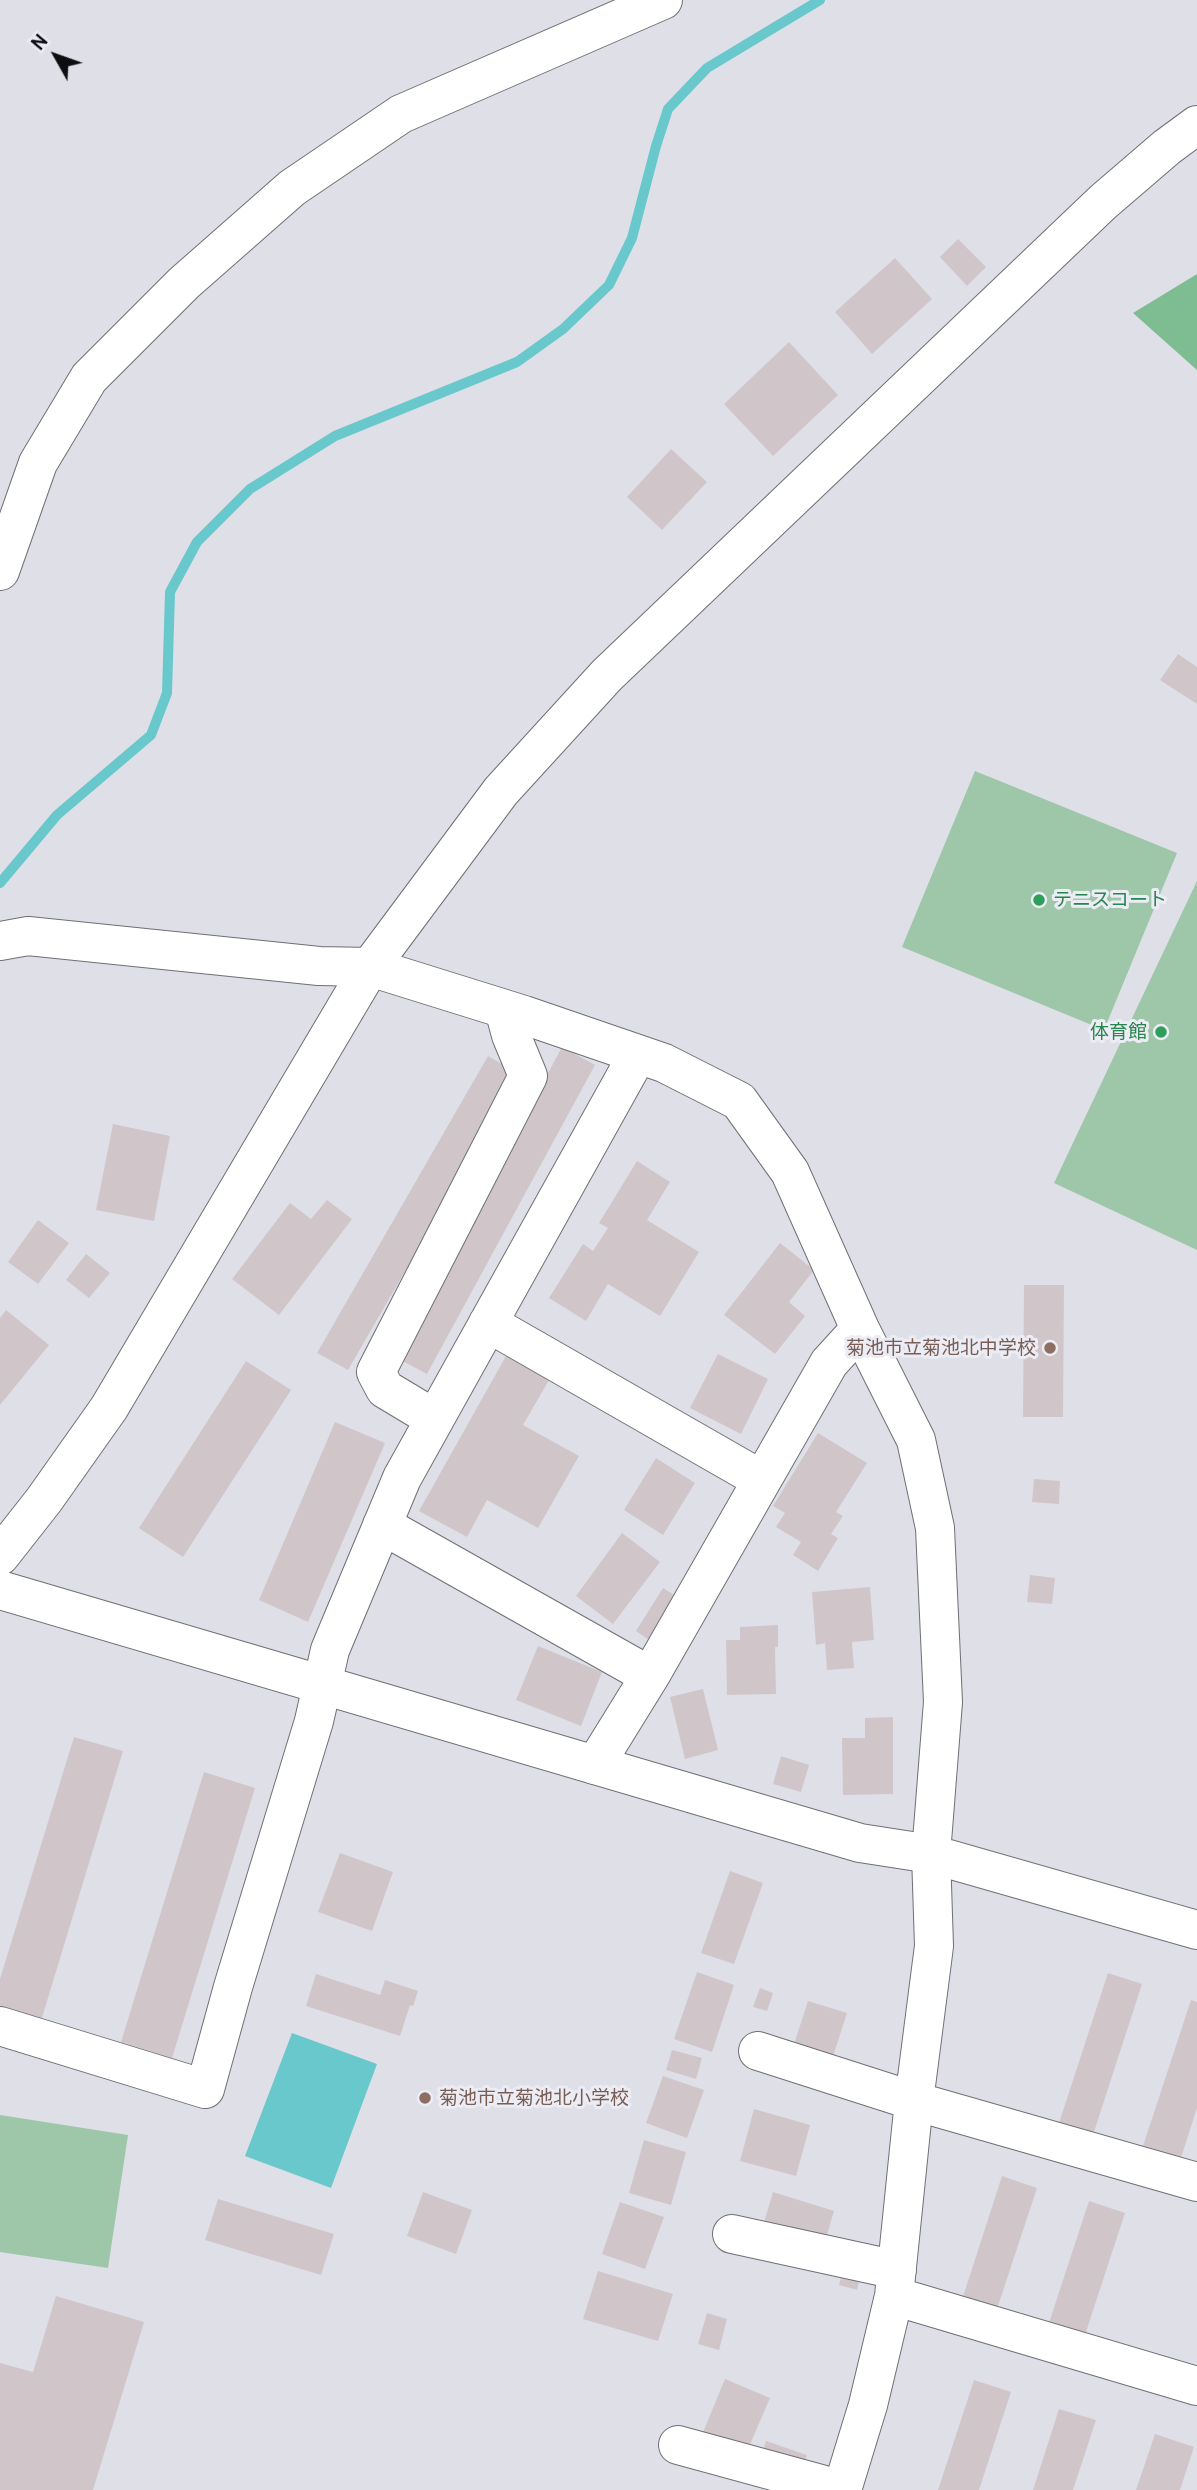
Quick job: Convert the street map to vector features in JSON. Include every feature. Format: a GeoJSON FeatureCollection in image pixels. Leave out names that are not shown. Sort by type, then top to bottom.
{"type":"FeatureCollection","features":[{"type":"Feature","properties":{"kind":"street"},"geometry":{"type":"LineString","coordinates":[[0,571],[38,463],[89,378],[184,283],[282,197],[401,114],[663,0]]}},
{"type":"Feature","properties":{"kind":"street"},"geometry":{"type":"LineString","coordinates":[[0,1556],[44,1500],[109,1408],[370,967],[501,791],[607,675],[1103,201],[1197,125]]}},
{"type":"Feature","properties":{"kind":"street"},"geometry":{"type":"LineString","coordinates":[[0,941],[28,936],[319,966],[370,967],[664,1063],[739,1101],[790,1172],[860,1329],[916,1440],[935,1528],[943,1702],[931,1854],[934,1946],[895,2283],[868,2405],[842,2490],[678,2445]]}},
{"type":"Feature","properties":{"kind":"street"},"geometry":{"type":"LineString","coordinates":[[435,1419],[385,1388],[376,1372],[528,1076],[511,1035],[504,1009]]}},
{"type":"Feature","properties":{"kind":"street"},"geometry":{"type":"LineString","coordinates":[[0,2026],[205,2089],[233,1987],[314,1721],[330,1650],[382,1525],[402,1478],[638,1054]]}},
{"type":"Feature","properties":{"kind":"street"},"geometry":{"type":"LineString","coordinates":[[488,1323],[762,1480]]}},
{"type":"Feature","properties":{"kind":"street"},"geometry":{"type":"LineString","coordinates":[[595,1765],[650,1676],[829,1363],[860,1329]]}},
{"type":"Feature","properties":{"kind":"street"},"geometry":{"type":"LineString","coordinates":[[382,1525],[650,1676]]}},
{"type":"Feature","properties":{"kind":"street"},"geometry":{"type":"LineString","coordinates":[[0,1590],[860,1843],[931,1854],[1197,1930]]}},
{"type":"Feature","properties":{"kind":"street"},"geometry":{"type":"LineString","coordinates":[[758,2051],[914,2101],[1197,2182]]}},
{"type":"Feature","properties":{"kind":"street"},"geometry":{"type":"LineString","coordinates":[[732,2234],[895,2283],[1197,2386]]}},
{"type":"Feature","properties":{"kind":"green space"},"geometry":{"type":"Polygon","coordinates":[[[1197,274],[1197,370],[1133,313],[1197,274]]]}},
{"type":"Feature","properties":{"kind":"green space","name":"テニスコート"},"geometry":{"type":"Polygon","coordinates":[[[975,771],[1177,853],[1104,1030],[902,947],[975,771]]]}},
{"type":"Feature","properties":{"kind":"green space","name":"体育館"},"geometry":{"type":"Polygon","coordinates":[[[1197,881],[1197,1250],[1054,1183],[1197,881]]]}},
{"type":"Feature","properties":{"kind":"green space"},"geometry":{"type":"Polygon","coordinates":[[[0,2115],[128,2135],[108,2268],[0,2252],[0,2115]]]}},
{"type":"Feature","properties":{"kind":"water"},"geometry":{"type":"Polygon","coordinates":[[[292,2033],[377,2064],[331,2188],[245,2156],[292,2033]]]}},
{"type":"Feature","properties":{"kind":"building"},"geometry":{"type":"Polygon","coordinates":[[[958,239],[986,267],[967,286],[940,257],[958,239]]]}},
{"type":"Feature","properties":{"kind":"building"},"geometry":{"type":"Polygon","coordinates":[[[895,258],[932,299],[872,354],[835,312],[895,258]]]}},
{"type":"Feature","properties":{"kind":"building"},"geometry":{"type":"Polygon","coordinates":[[[789,342],[838,395],[773,456],[724,404],[789,342]]]}},
{"type":"Feature","properties":{"kind":"building"},"geometry":{"type":"Polygon","coordinates":[[[671,449],[707,482],[662,530],[627,497],[671,449]]]}},
{"type":"Feature","properties":{"kind":"building"},"geometry":{"type":"Polygon","coordinates":[[[1178,654],[1197,667],[1197,704],[1160,680],[1178,654]]]}},
{"type":"Feature","properties":{"kind":"building"},"geometry":{"type":"Polygon","coordinates":[[[562,1047],[595,1065],[427,1374],[395,1357],[562,1047]]]}},
{"type":"Feature","properties":{"kind":"building"},"geometry":{"type":"Polygon","coordinates":[[[488,1056],[519,1074],[348,1370],[317,1353],[488,1056]]]}},
{"type":"Feature","properties":{"kind":"building"},"geometry":{"type":"Polygon","coordinates":[[[113,1124],[170,1136],[154,1221],[96,1210],[113,1124]]]}},
{"type":"Feature","properties":{"kind":"building"},"geometry":{"type":"Polygon","coordinates":[[[637,1161],[670,1182],[647,1220],[699,1252],[660,1316],[608,1284],[586,1321],[549,1298],[583,1244],[593,1251],[608,1228],[599,1223],[637,1161]]]}},
{"type":"Feature","properties":{"kind":"building"},"geometry":{"type":"Polygon","coordinates":[[[327,1200],[352,1219],[279,1315],[232,1279],[290,1203],[311,1219],[327,1200]]]}},
{"type":"Feature","properties":{"kind":"building"},"geometry":{"type":"Polygon","coordinates":[[[38,1220],[69,1243],[38,1284],[8,1262],[38,1220]]]}},
{"type":"Feature","properties":{"kind":"building"},"geometry":{"type":"Polygon","coordinates":[[[780,1243],[814,1270],[789,1302],[805,1316],[775,1354],[724,1315],[780,1243]]]}},
{"type":"Feature","properties":{"kind":"building"},"geometry":{"type":"Polygon","coordinates":[[[86,1254],[110,1273],[89,1298],[66,1280],[86,1254]]]}},
{"type":"Feature","properties":{"kind":"building"},"geometry":{"type":"Polygon","coordinates":[[[1024,1285],[1064,1285],[1063,1417],[1023,1417],[1024,1285]]]}},
{"type":"Feature","properties":{"kind":"building"},"geometry":{"type":"Polygon","coordinates":[[[6,1310],[49,1345],[0,1405],[0,1318],[6,1310]]]}},
{"type":"Feature","properties":{"kind":"building"},"geometry":{"type":"Polygon","coordinates":[[[718,1354],[768,1379],[741,1434],[690,1408],[718,1354]]]}},
{"type":"Feature","properties":{"kind":"building"},"geometry":{"type":"Polygon","coordinates":[[[506,1356],[549,1380],[523,1425],[579,1456],[538,1528],[487,1500],[467,1537],[419,1511],[506,1356]]]}},
{"type":"Feature","properties":{"kind":"building"},"geometry":{"type":"Polygon","coordinates":[[[246,1361],[291,1390],[183,1557],[139,1528],[246,1361]]]}},
{"type":"Feature","properties":{"kind":"building"},"geometry":{"type":"Polygon","coordinates":[[[335,1422],[385,1443],[308,1622],[259,1600],[335,1422]]]}},
{"type":"Feature","properties":{"kind":"building"},"geometry":{"type":"Polygon","coordinates":[[[818,1433],[867,1463],[836,1512],[843,1516],[831,1534],[838,1538],[818,1571],[793,1555],[801,1542],[776,1527],[785,1513],[773,1506],[818,1433]]]}},
{"type":"Feature","properties":{"kind":"building"},"geometry":{"type":"Polygon","coordinates":[[[656,1458],[695,1483],[663,1535],[624,1510],[656,1458]]]}},
{"type":"Feature","properties":{"kind":"building"},"geometry":{"type":"Polygon","coordinates":[[[1034,1479],[1060,1481],[1059,1504],[1032,1502],[1034,1479]]]}},
{"type":"Feature","properties":{"kind":"building"},"geometry":{"type":"Polygon","coordinates":[[[622,1533],[660,1562],[613,1624],[576,1596],[622,1533]]]}},
{"type":"Feature","properties":{"kind":"building"},"geometry":{"type":"Polygon","coordinates":[[[1030,1575],[1055,1578],[1052,1604],[1027,1602],[1030,1575]]]}},
{"type":"Feature","properties":{"kind":"building"},"geometry":{"type":"Polygon","coordinates":[[[870,1587],[874,1640],[852,1642],[854,1668],[827,1670],[825,1643],[816,1645],[812,1592],[870,1587]]]}},
{"type":"Feature","properties":{"kind":"building"},"geometry":{"type":"Polygon","coordinates":[[[663,1588],[679,1598],[652,1642],[636,1631],[663,1588]]]}},
{"type":"Feature","properties":{"kind":"building"},"geometry":{"type":"Polygon","coordinates":[[[778,1625],[778,1647],[775,1647],[776,1694],[727,1695],[726,1640],[740,1640],[740,1627],[778,1625]]]}},
{"type":"Feature","properties":{"kind":"building"},"geometry":{"type":"Polygon","coordinates":[[[538,1646],[602,1672],[581,1726],[516,1700],[538,1646]]]}},
{"type":"Feature","properties":{"kind":"building"},"geometry":{"type":"Polygon","coordinates":[[[703,1689],[718,1750],[685,1759],[670,1697],[703,1689]]]}},
{"type":"Feature","properties":{"kind":"building"},"geometry":{"type":"Polygon","coordinates":[[[893,1717],[893,1794],[843,1795],[842,1738],[865,1738],[865,1718],[893,1717]]]}},
{"type":"Feature","properties":{"kind":"building"},"geometry":{"type":"Polygon","coordinates":[[[74,1737],[123,1751],[41,2021],[0,2008],[0,1979],[74,1737]]]}},
{"type":"Feature","properties":{"kind":"building"},"geometry":{"type":"Polygon","coordinates":[[[781,1756],[809,1765],[801,1792],[773,1784],[781,1756]]]}},
{"type":"Feature","properties":{"kind":"building"},"geometry":{"type":"Polygon","coordinates":[[[204,1772],[255,1788],[172,2058],[121,2042],[204,1772]]]}},
{"type":"Feature","properties":{"kind":"building"},"geometry":{"type":"Polygon","coordinates":[[[340,1853],[393,1872],[372,1931],[318,1912],[340,1853]]]}},
{"type":"Feature","properties":{"kind":"building"},"geometry":{"type":"Polygon","coordinates":[[[730,1871],[763,1883],[734,1964],[701,1953],[730,1871]]]}},
{"type":"Feature","properties":{"kind":"building"},"geometry":{"type":"Polygon","coordinates":[[[697,1972],[734,1985],[712,2052],[674,2039],[697,1972]]]}},
{"type":"Feature","properties":{"kind":"building"},"geometry":{"type":"Polygon","coordinates":[[[1108,1973],[1142,1984],[1093,2135],[1059,2123],[1108,1973]]]}},
{"type":"Feature","properties":{"kind":"building"},"geometry":{"type":"Polygon","coordinates":[[[316,1974],[380,1995],[385,1980],[418,1991],[413,2006],[410,2005],[400,2036],[306,2006],[316,1974]]]}},
{"type":"Feature","properties":{"kind":"building"},"geometry":{"type":"Polygon","coordinates":[[[760,1988],[773,1993],[767,2011],[753,2007],[760,1988]]]}},
{"type":"Feature","properties":{"kind":"building"},"geometry":{"type":"Polygon","coordinates":[[[1191,2000],[1197,2002],[1197,2108],[1180,2161],[1142,2149],[1191,2000]]]}},
{"type":"Feature","properties":{"kind":"building"},"geometry":{"type":"Polygon","coordinates":[[[808,2001],[847,2013],[827,2075],[788,2063],[808,2001]]]}},
{"type":"Feature","properties":{"kind":"building"},"geometry":{"type":"Polygon","coordinates":[[[672,2050],[702,2058],[696,2079],[666,2070],[672,2050]]]}},
{"type":"Feature","properties":{"kind":"building"},"geometry":{"type":"Polygon","coordinates":[[[663,2076],[704,2090],[687,2138],[646,2123],[663,2076]]]}},
{"type":"Feature","properties":{"kind":"building"},"geometry":{"type":"Polygon","coordinates":[[[754,2109],[810,2125],[796,2176],[740,2161],[754,2109]]]}},
{"type":"Feature","properties":{"kind":"building"},"geometry":{"type":"Polygon","coordinates":[[[644,2140],[686,2152],[671,2205],[629,2193],[644,2140]]]}},
{"type":"Feature","properties":{"kind":"building"},"geometry":{"type":"Polygon","coordinates":[[[1002,2176],[1037,2188],[994,2318],[960,2306],[1002,2176]]]}},
{"type":"Feature","properties":{"kind":"building"},"geometry":{"type":"Polygon","coordinates":[[[423,2192],[472,2210],[456,2254],[407,2236],[423,2192]]]}},
{"type":"Feature","properties":{"kind":"building"},"geometry":{"type":"Polygon","coordinates":[[[773,2192],[834,2211],[816,2272],[755,2253],[773,2192]]]}},
{"type":"Feature","properties":{"kind":"building"},"geometry":{"type":"Polygon","coordinates":[[[218,2199],[334,2234],[321,2275],[205,2240],[218,2199]]]}},
{"type":"Feature","properties":{"kind":"building"},"geometry":{"type":"Polygon","coordinates":[[[1089,2201],[1125,2213],[1082,2344],[1046,2332],[1089,2201]]]}},
{"type":"Feature","properties":{"kind":"building"},"geometry":{"type":"Polygon","coordinates":[[[620,2202],[664,2217],[645,2269],[602,2254],[620,2202]]]}},
{"type":"Feature","properties":{"kind":"building"},"geometry":{"type":"Polygon","coordinates":[[[846,2256],[864,2261],[857,2290],[839,2285],[846,2256]]]}},
{"type":"Feature","properties":{"kind":"building"},"geometry":{"type":"Polygon","coordinates":[[[598,2271],[673,2294],[658,2341],[583,2319],[598,2271]]]}},
{"type":"Feature","properties":{"kind":"building"},"geometry":{"type":"Polygon","coordinates":[[[56,2296],[144,2322],[93,2490],[0,2490],[0,2363],[33,2372],[56,2296]]]}},
{"type":"Feature","properties":{"kind":"building"},"geometry":{"type":"Polygon","coordinates":[[[707,2313],[727,2319],[719,2350],[698,2344],[707,2313]]]}},
{"type":"Feature","properties":{"kind":"building"},"geometry":{"type":"Polygon","coordinates":[[[725,2379],[770,2398],[736,2477],[692,2459],[725,2379]]]}},
{"type":"Feature","properties":{"kind":"building"},"geometry":{"type":"Polygon","coordinates":[[[974,2380],[1011,2392],[979,2490],[938,2490],[974,2380]]]}},
{"type":"Feature","properties":{"kind":"building"},"geometry":{"type":"Polygon","coordinates":[[[1059,2409],[1096,2420],[1073,2490],[1033,2490],[1059,2409]]]}},
{"type":"Feature","properties":{"kind":"building"},"geometry":{"type":"Polygon","coordinates":[[[1155,2434],[1194,2447],[1180,2490],[1136,2490],[1155,2434]]]}},
{"type":"Feature","properties":{"kind":"building"},"geometry":{"type":"Polygon","coordinates":[[[766,2441],[807,2455],[796,2487],[756,2473],[766,2441]]]}},
{"type":"Feature","properties":{"kind":"waterway"},"geometry":{"type":"LineString","coordinates":[[0,883],[57,815],[151,735],[167,693],[170,592],[197,542],[250,489],[335,436],[517,362],[563,329],[609,285],[632,238],[668,109],[707,68],[820,0]]}},
{"type":"Feature","properties":{"kind":"place","name":"テニスコート"},"geometry":{"type":"Point","coordinates":[1039,900]}},
{"type":"Feature","properties":{"kind":"place","name":"体育館"},"geometry":{"type":"Point","coordinates":[1161,1032]}},
{"type":"Feature","properties":{"kind":"place","name":"菊池市立菊池北中学校"},"geometry":{"type":"Point","coordinates":[1050,1348]}},
{"type":"Feature","properties":{"kind":"place","name":"菊池市立菊池北小学校"},"geometry":{"type":"Point","coordinates":[425,2098]}}]}
